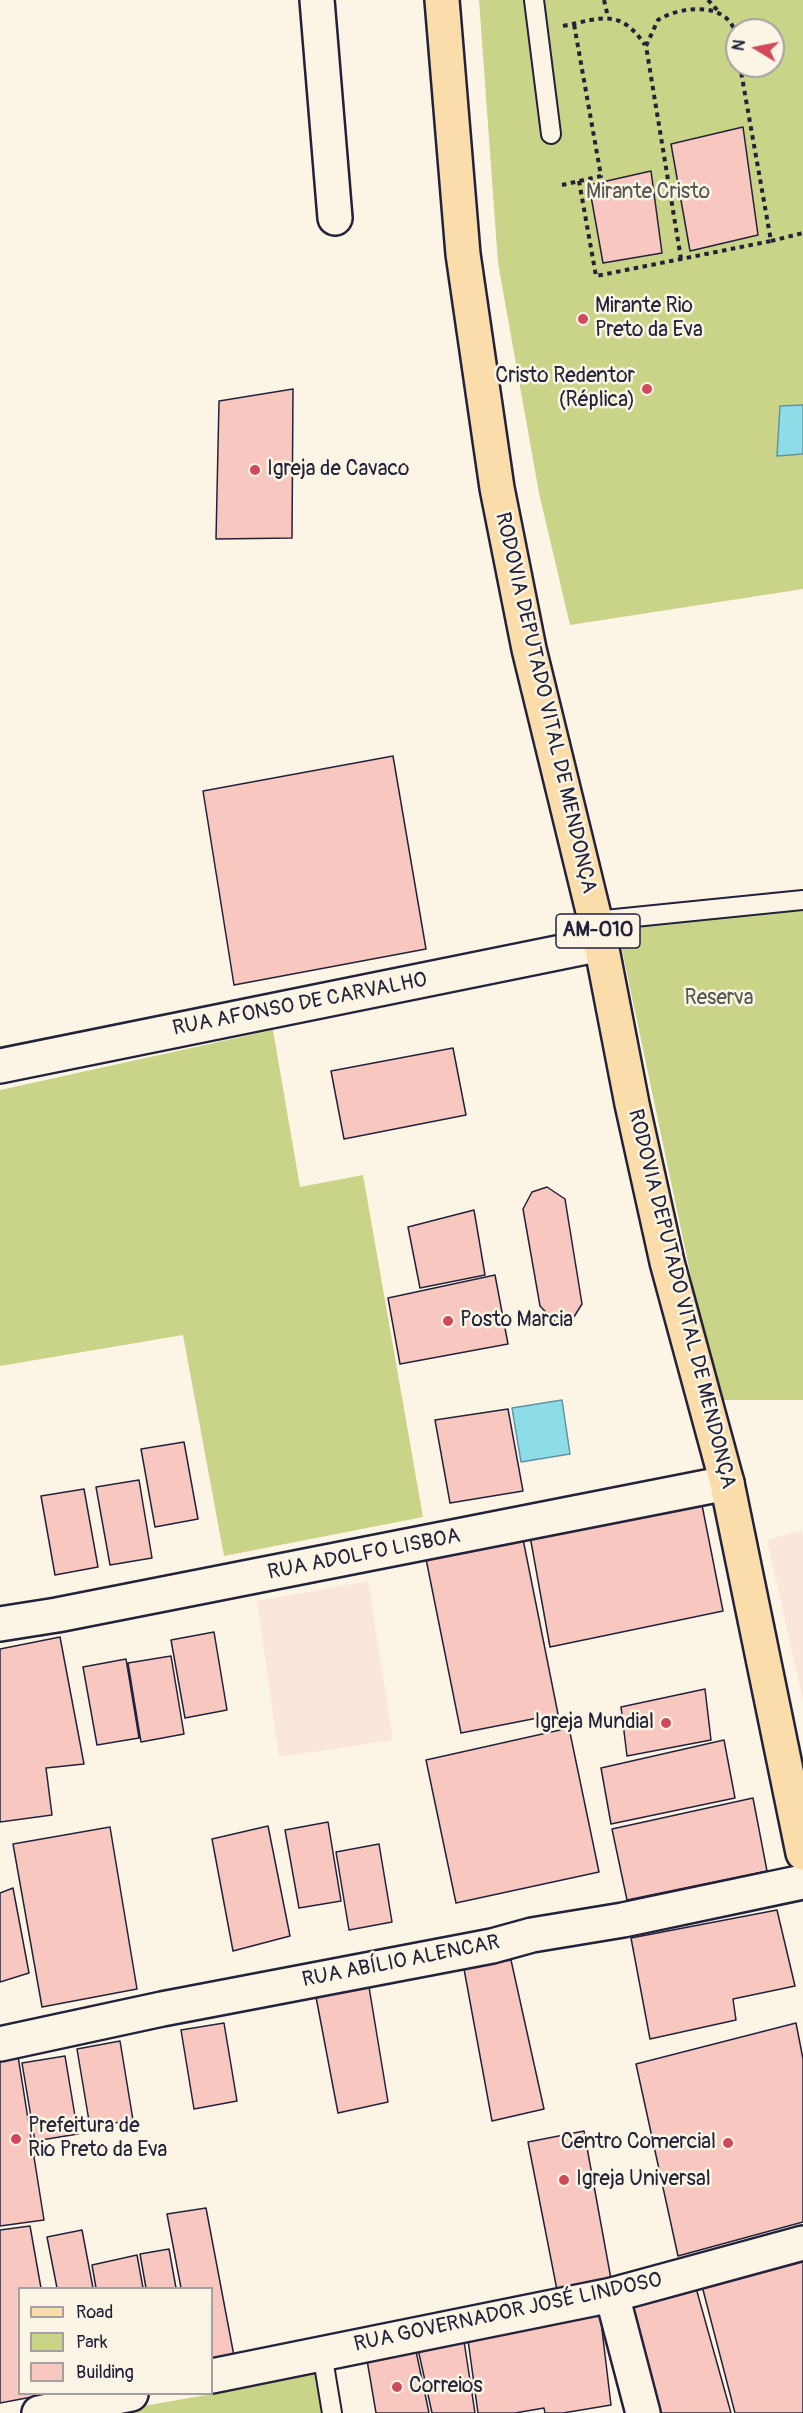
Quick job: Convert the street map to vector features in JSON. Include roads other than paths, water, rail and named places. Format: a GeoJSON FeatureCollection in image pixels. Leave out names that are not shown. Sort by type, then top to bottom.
{"type":"FeatureCollection","features":[{"type":"Feature","properties":{"kind":"main road","name":"RODOVIA DEPUTADO VITAL DE MENDONÇA"},"geometry":{"type":"LineString","coordinates":[[442,0],[463,254],[497,488],[529,649],[598,933],[667,1262],[727,1483],[803,1853]]}},
{"type":"Feature","properties":{"kind":"street"},"geometry":{"type":"LineString","coordinates":[[317,0],[335,218]]}},
{"type":"Feature","properties":{"kind":"street","name":"RUA AFONSO DE CARVALHO"},"geometry":{"type":"LineString","coordinates":[[0,1066],[598,933]]}},
{"type":"Feature","properties":{"kind":"street","name":"RUA ADOLFO LISBOA"},"geometry":{"type":"LineString","coordinates":[[0,1624],[57,1615],[727,1483]]}},
{"type":"Feature","properties":{"kind":"street","name":"RUA ABÍLIO ALENCAR"},"geometry":{"type":"LineString","coordinates":[[0,2044],[220,1998],[492,1947],[532,1935],[725,1900],[803,1882]]}},
{"type":"Feature","properties":{"kind":"street","name":"RUA GOVERNADOR JOSÉ LINDOSO"},"geometry":{"type":"LineString","coordinates":[[213,2376],[612,2295],[803,2243]]}},
{"type":"Feature","properties":{"kind":"street"},"geometry":{"type":"LineString","coordinates":[[612,2295],[643,2413]]}},
{"type":"Feature","properties":{"kind":"street"},"geometry":{"type":"LineString","coordinates":[[39,2413],[126,2395]]}},
{"type":"Feature","properties":{"kind":"lane"},"geometry":{"type":"LineString","coordinates":[[534,0],[551,134]]}},
{"type":"Feature","properties":{"kind":"lane"},"geometry":{"type":"LineString","coordinates":[[598,933],[803,900]]}},
{"type":"Feature","properties":{"kind":"lane"},"geometry":{"type":"LineString","coordinates":[[322,2353],[332,2413]]}},
{"type":"Feature","properties":{"kind":"water"},"geometry":{"type":"Polygon","coordinates":[[[803,405],[803,454],[777,456],[780,406],[803,405]]]}},
{"type":"Feature","properties":{"kind":"water"},"geometry":{"type":"Polygon","coordinates":[[[562,1400],[570,1454],[521,1462],[512,1408],[562,1400]]]}},
{"type":"Feature","properties":{"kind":"place","name":"Mirante Rio Preto da Eva"},"geometry":{"type":"Point","coordinates":[583,319]}},
{"type":"Feature","properties":{"kind":"place","name":"Cristo Redentor (Réplica)"},"geometry":{"type":"Point","coordinates":[647,389]}},
{"type":"Feature","properties":{"kind":"place","name":"Igreja de Cavaco"},"geometry":{"type":"Point","coordinates":[255,470]}},
{"type":"Feature","properties":{"kind":"place","name":"Posto Marcia"},"geometry":{"type":"Point","coordinates":[448,1321]}},
{"type":"Feature","properties":{"kind":"place","name":"Igreja Mundial"},"geometry":{"type":"Point","coordinates":[666,1723]}},
{"type":"Feature","properties":{"kind":"place","name":"Prefeitura de Rio Preto da Eva"},"geometry":{"type":"Point","coordinates":[16,2139]}},
{"type":"Feature","properties":{"kind":"place","name":"Centro Comercial"},"geometry":{"type":"Point","coordinates":[728,2143]}},
{"type":"Feature","properties":{"kind":"place","name":"Igreja Universal"},"geometry":{"type":"Point","coordinates":[564,2180]}},
{"type":"Feature","properties":{"kind":"place","name":"Correios"},"geometry":{"type":"Point","coordinates":[397,2387]}},
{"type":"Feature","properties":{"kind":"park label","name":"Mirante Cristo"},"geometry":{"type":"Point","coordinates":[648,193]}},
{"type":"Feature","properties":{"kind":"park label","name":"Reserva"},"geometry":{"type":"Point","coordinates":[719,999]}}]}
